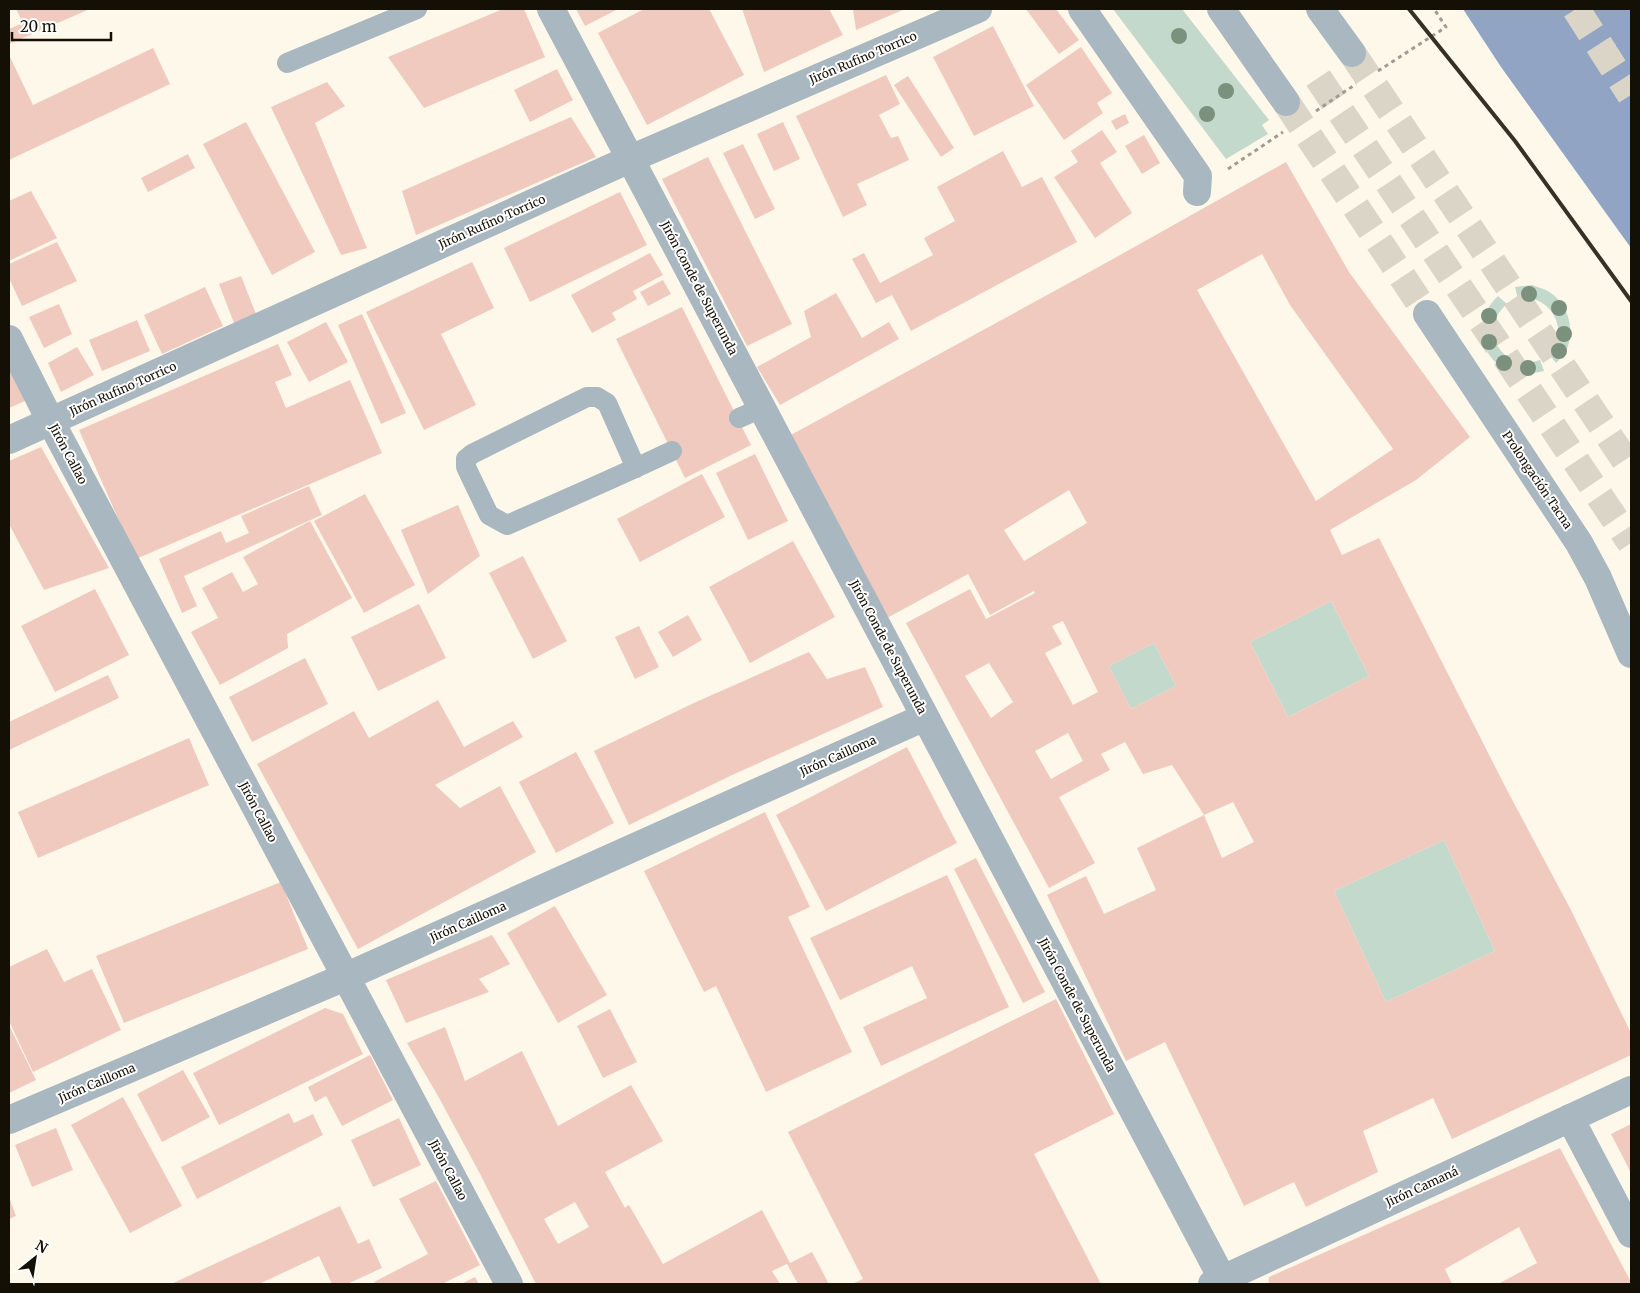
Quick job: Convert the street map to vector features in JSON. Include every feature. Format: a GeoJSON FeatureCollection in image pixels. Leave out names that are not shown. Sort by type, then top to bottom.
{"type":"FeatureCollection","features":[{"type":"Feature","properties":{"kind":"street","name":"Jirón Conde de Superunda"},"geometry":{"type":"LineString","coordinates":[[551,9],[630,159],[750,413],[925,717],[1220,1283]]}},
{"type":"Feature","properties":{"kind":"street","name":"Jirón Rufino Torrico"},"geometry":{"type":"LineString","coordinates":[[9,440],[630,159],[978,9]]}},
{"type":"Feature","properties":{"kind":"street"},"geometry":{"type":"LineString","coordinates":[[1082,9],[1198,176],[1197,192]]}},
{"type":"Feature","properties":{"kind":"street"},"geometry":{"type":"LineString","coordinates":[[1221,9],[1286,102]]}},
{"type":"Feature","properties":{"kind":"street"},"geometry":{"type":"LineString","coordinates":[[1320,9],[1352,52]]}},
{"type":"Feature","properties":{"kind":"street","name":"Prolongación Tacna"},"geometry":{"type":"LineString","coordinates":[[1427,314],[1578,543],[1598,578],[1631,654]]}},
{"type":"Feature","properties":{"kind":"street","name":"Jirón Callao"},"geometry":{"type":"LineString","coordinates":[[9,339],[51,422],[509,1284]]}},
{"type":"Feature","properties":{"kind":"street","name":"Jirón Cailloma"},"geometry":{"type":"LineString","coordinates":[[9,1120],[345,977],[925,717]]}},
{"type":"Feature","properties":{"kind":"street","name":"Jirón Camaná"},"geometry":{"type":"LineString","coordinates":[[1220,1283],[1631,1090]]}},
{"type":"Feature","properties":{"kind":"street"},"geometry":{"type":"LineString","coordinates":[[1570,1118],[1631,1234]]}},
{"type":"Feature","properties":{"kind":"lane"},"geometry":{"type":"LineString","coordinates":[[287,63],[417,9]]}},
{"type":"Feature","properties":{"kind":"lane"},"geometry":{"type":"LineString","coordinates":[[636,468],[607,403],[596,397],[587,397],[472,454],[466,459],[466,467],[489,515],[506,525],[636,468],[672,451]]}},
{"type":"Feature","properties":{"kind":"path"},"geometry":{"type":"LineString","coordinates":[[1397,60],[1446,27],[1434,9]]}},
{"type":"Feature","properties":{"kind":"path"},"geometry":{"type":"LineString","coordinates":[[1309,116],[1357,83]]}},
{"type":"Feature","properties":{"kind":"path"},"geometry":{"type":"LineString","coordinates":[[1197,192],[1286,130]]}},
{"type":"Feature","properties":{"kind":"green space"},"geometry":{"type":"Polygon","coordinates":[[[1113,9],[1182,9],[1269,120],[1262,125],[1268,134],[1226,159],[1113,9]]]}},
{"type":"Feature","properties":{"kind":"green space"},"geometry":{"type":"Polygon","coordinates":[[[1532,285],[1554,295],[1565,309],[1568,317],[1570,325],[1569,343],[1565,353],[1556,363],[1549,354],[1558,336],[1556,320],[1552,313],[1541,302],[1534,299],[1518,299],[1515,287],[1532,285]]]}},
{"type":"Feature","properties":{"kind":"green space"},"geometry":{"type":"Polygon","coordinates":[[[1498,296],[1507,304],[1498,314],[1494,326],[1494,337],[1498,347],[1505,355],[1515,360],[1527,362],[1540,360],[1544,371],[1527,374],[1504,369],[1488,352],[1482,329],[1484,317],[1498,296]]]}},
{"type":"Feature","properties":{"kind":"green space"},"geometry":{"type":"Polygon","coordinates":[[[1331,601],[1369,676],[1288,717],[1250,642],[1331,601]]]}},
{"type":"Feature","properties":{"kind":"green space"},"geometry":{"type":"Polygon","coordinates":[[[1154,643],[1176,686],[1131,709],[1109,666],[1154,643]]]}},
{"type":"Feature","properties":{"kind":"green space"},"geometry":{"type":"Polygon","coordinates":[[[1444,840],[1495,951],[1386,1002],[1334,891],[1444,840]]]}},
{"type":"Feature","properties":{"kind":"water"},"geometry":{"type":"Polygon","coordinates":[[[1463,9],[1631,9],[1631,248],[1501,67],[1463,9]]]}},
{"type":"Feature","properties":{"kind":"building"},"geometry":{"type":"Polygon","coordinates":[[[16,9],[90,9],[9,44],[9,29],[23,23],[16,9]]]}},
{"type":"Feature","properties":{"kind":"building"},"geometry":{"type":"Polygon","coordinates":[[[503,9],[524,9],[545,57],[424,108],[388,57],[503,9]]]}},
{"type":"Feature","properties":{"kind":"building"},"geometry":{"type":"Polygon","coordinates":[[[576,9],[618,9],[585,26],[576,9]]]}},
{"type":"Feature","properties":{"kind":"building"},"geometry":{"type":"Polygon","coordinates":[[[644,9],[709,9],[744,75],[647,125],[598,33],[644,9]]]}},
{"type":"Feature","properties":{"kind":"building"},"geometry":{"type":"Polygon","coordinates":[[[742,9],[829,9],[843,35],[764,72],[742,9]]]}},
{"type":"Feature","properties":{"kind":"building"},"geometry":{"type":"Polygon","coordinates":[[[853,9],[905,9],[856,30],[853,9]]]}},
{"type":"Feature","properties":{"kind":"building"},"geometry":{"type":"Polygon","coordinates":[[[1026,9],[1056,9],[1079,40],[1059,54],[1026,9]]]}},
{"type":"Feature","properties":{"kind":"building"},"geometry":{"type":"Polygon","coordinates":[[[993,26],[1034,106],[974,136],[933,57],[993,26]]]}},
{"type":"Feature","properties":{"kind":"building"},"geometry":{"type":"Polygon","coordinates":[[[1081,47],[1112,93],[1097,103],[1103,113],[1064,140],[1026,85],[1081,47]]]}},
{"type":"Feature","properties":{"kind":"building"},"geometry":{"type":"Polygon","coordinates":[[[153,48],[170,84],[9,160],[9,55],[33,105],[153,48]]]}},
{"type":"Feature","properties":{"kind":"building"},"geometry":{"type":"Polygon","coordinates":[[[557,69],[573,100],[530,122],[514,90],[557,69]]]}},
{"type":"Feature","properties":{"kind":"building"},"geometry":{"type":"Polygon","coordinates":[[[886,75],[900,104],[879,115],[891,138],[898,136],[909,160],[857,184],[867,205],[843,217],[796,116],[886,75]]]}},
{"type":"Feature","properties":{"kind":"building"},"geometry":{"type":"Polygon","coordinates":[[[908,76],[954,148],[941,157],[894,85],[908,76]]]}},
{"type":"Feature","properties":{"kind":"building"},"geometry":{"type":"Polygon","coordinates":[[[327,82],[345,106],[315,123],[367,248],[341,255],[271,107],[327,82]]]}},
{"type":"Feature","properties":{"kind":"building"},"geometry":{"type":"Polygon","coordinates":[[[1125,114],[1129,123],[1116,130],[1111,121],[1125,114]]]}},
{"type":"Feature","properties":{"kind":"building"},"geometry":{"type":"Polygon","coordinates":[[[571,117],[596,157],[416,235],[402,191],[571,117]]]}},
{"type":"Feature","properties":{"kind":"building"},"geometry":{"type":"Polygon","coordinates":[[[246,122],[315,252],[272,275],[203,144],[246,122]]]}},
{"type":"Feature","properties":{"kind":"building"},"geometry":{"type":"Polygon","coordinates":[[[783,122],[800,159],[774,171],[757,134],[783,122]]]}},
{"type":"Feature","properties":{"kind":"building"},"geometry":{"type":"Polygon","coordinates":[[[1102,130],[1117,152],[1100,163],[1132,213],[1095,238],[1054,177],[1078,162],[1071,151],[1102,130]]]}},
{"type":"Feature","properties":{"kind":"building"},"geometry":{"type":"Polygon","coordinates":[[[1144,135],[1160,163],[1142,174],[1125,146],[1144,135]]]}},
{"type":"Feature","properties":{"kind":"building"},"geometry":{"type":"Polygon","coordinates":[[[743,144],[775,209],[755,219],[723,153],[743,144]]]}},
{"type":"Feature","properties":{"kind":"building"},"geometry":{"type":"Polygon","coordinates":[[[1003,151],[1022,187],[1042,177],[1077,242],[911,331],[892,295],[876,303],[852,259],[864,253],[880,283],[933,255],[924,238],[955,221],[937,187],[1003,151]]]}},
{"type":"Feature","properties":{"kind":"building"},"geometry":{"type":"Polygon","coordinates":[[[188,154],[195,168],[148,192],[141,178],[188,154]]]}},
{"type":"Feature","properties":{"kind":"building"},"geometry":{"type":"Polygon","coordinates":[[[708,157],[792,324],[747,346],[662,179],[708,157]]]}},
{"type":"Feature","properties":{"kind":"building"},"geometry":{"type":"Polygon","coordinates":[[[1286,162],[1349,272],[1470,437],[1416,480],[1330,530],[1342,555],[1379,538],[1508,792],[1571,910],[1631,1033],[1631,1055],[1452,1139],[1433,1098],[1363,1131],[1378,1172],[1306,1207],[1294,1182],[1244,1206],[1165,1042],[1126,1061],[1047,895],[1086,876],[1104,914],[1156,890],[1137,848],[1204,815],[1172,765],[1143,774],[1125,742],[1101,754],[1110,770],[1059,797],[1095,863],[1049,888],[906,623],[970,589],[986,619],[1035,593],[1034,591],[990,615],[968,574],[887,618],[789,436],[1286,162]],[[1262,254],[1197,290],[1316,501],[1393,449],[1290,305],[1262,254]],[[1069,490],[1004,530],[1024,561],[1087,523],[1069,490]],[[1331,601],[1250,642],[1288,717],[1369,676],[1331,601]],[[1063,621],[1052,626],[1062,644],[1045,653],[1073,705],[1098,692],[1063,621]],[[1154,643],[1109,666],[1131,709],[1176,686],[1154,643]],[[989,663],[965,676],[991,718],[1013,702],[989,663]],[[1068,733],[1035,751],[1051,779],[1083,761],[1068,733]],[[1233,802],[1204,815],[1222,858],[1254,842],[1233,802]],[[1444,840],[1334,891],[1386,1002],[1495,951],[1444,840]]]}},
{"type":"Feature","properties":{"kind":"building"},"geometry":{"type":"Polygon","coordinates":[[[31,191],[57,238],[9,261],[9,201],[31,191]]]}},
{"type":"Feature","properties":{"kind":"building"},"geometry":{"type":"Polygon","coordinates":[[[620,192],[647,245],[530,302],[504,248],[620,192]]]}},
{"type":"Feature","properties":{"kind":"building"},"geometry":{"type":"Polygon","coordinates":[[[57,242],[77,281],[22,306],[9,278],[9,264],[57,242]]]}},
{"type":"Feature","properties":{"kind":"building"},"geometry":{"type":"Polygon","coordinates":[[[650,253],[663,275],[633,291],[637,299],[612,313],[616,320],[592,333],[571,295],[650,253]]]}},
{"type":"Feature","properties":{"kind":"building"},"geometry":{"type":"Polygon","coordinates":[[[472,262],[494,308],[441,334],[476,405],[424,430],[366,312],[472,262]]]}},
{"type":"Feature","properties":{"kind":"building"},"geometry":{"type":"Polygon","coordinates":[[[241,276],[256,314],[234,323],[219,284],[241,276]]]}},
{"type":"Feature","properties":{"kind":"building"},"geometry":{"type":"Polygon","coordinates":[[[663,280],[671,294],[648,306],[640,292],[663,280]]]}},
{"type":"Feature","properties":{"kind":"building"},"geometry":{"type":"Polygon","coordinates":[[[205,287],[223,326],[162,354],[144,315],[205,287]]]}},
{"type":"Feature","properties":{"kind":"building"},"geometry":{"type":"Polygon","coordinates":[[[836,293],[862,338],[889,322],[899,339],[780,405],[757,367],[811,337],[804,311],[836,293]]]}},
{"type":"Feature","properties":{"kind":"building"},"geometry":{"type":"Polygon","coordinates":[[[59,304],[72,334],[44,348],[29,317],[59,304]]]}},
{"type":"Feature","properties":{"kind":"building"},"geometry":{"type":"Polygon","coordinates":[[[682,307],[751,445],[685,478],[616,339],[682,307]]]}},
{"type":"Feature","properties":{"kind":"building"},"geometry":{"type":"Polygon","coordinates":[[[362,314],[406,413],[381,424],[338,325],[362,314]]]}},
{"type":"Feature","properties":{"kind":"building"},"geometry":{"type":"Polygon","coordinates":[[[137,320],[150,351],[102,371],[89,340],[137,320]]]}},
{"type":"Feature","properties":{"kind":"building"},"geometry":{"type":"Polygon","coordinates":[[[326,322],[348,362],[309,382],[287,342],[326,322]]]}},
{"type":"Feature","properties":{"kind":"building"},"geometry":{"type":"Polygon","coordinates":[[[278,344],[292,375],[275,382],[286,408],[350,380],[382,453],[136,559],[79,430],[278,344]]]}},
{"type":"Feature","properties":{"kind":"building"},"geometry":{"type":"Polygon","coordinates":[[[77,347],[94,375],[61,392],[48,363],[77,347]]]}},
{"type":"Feature","properties":{"kind":"building"},"geometry":{"type":"Polygon","coordinates":[[[11,371],[25,401],[9,408],[9,372],[11,371]]]}},
{"type":"Feature","properties":{"kind":"building"},"geometry":{"type":"Polygon","coordinates":[[[41,447],[109,568],[44,590],[9,524],[9,461],[41,447]]]}},
{"type":"Feature","properties":{"kind":"building"},"geometry":{"type":"Polygon","coordinates":[[[755,454],[788,521],[748,540],[716,473],[755,454]]]}},
{"type":"Feature","properties":{"kind":"building"},"geometry":{"type":"Polygon","coordinates":[[[702,474],[725,517],[640,562],[617,519],[702,474]]]}},
{"type":"Feature","properties":{"kind":"building"},"geometry":{"type":"Polygon","coordinates":[[[309,486],[322,515],[184,576],[197,606],[182,613],[159,559],[221,531],[226,543],[249,533],[241,516],[309,486]]]}},
{"type":"Feature","properties":{"kind":"building"},"geometry":{"type":"Polygon","coordinates":[[[365,494],[415,585],[364,613],[314,521],[365,494]]]}},
{"type":"Feature","properties":{"kind":"building"},"geometry":{"type":"Polygon","coordinates":[[[458,505],[480,556],[428,594],[401,530],[458,505]]]}},
{"type":"Feature","properties":{"kind":"building"},"geometry":{"type":"Polygon","coordinates":[[[310,521],[352,598],[287,634],[288,648],[220,685],[191,632],[218,618],[202,588],[232,572],[243,592],[258,584],[243,557],[310,521]]]}},
{"type":"Feature","properties":{"kind":"building"},"geometry":{"type":"Polygon","coordinates":[[[793,541],[835,617],[750,663],[709,587],[793,541]]]}},
{"type":"Feature","properties":{"kind":"building"},"geometry":{"type":"Polygon","coordinates":[[[523,556],[567,641],[533,659],[489,573],[523,556]]]}},
{"type":"Feature","properties":{"kind":"building"},"geometry":{"type":"Polygon","coordinates":[[[95,589],[129,655],[55,692],[21,626],[95,589]]]}},
{"type":"Feature","properties":{"kind":"building"},"geometry":{"type":"Polygon","coordinates":[[[419,604],[446,658],[378,691],[351,637],[419,604]]]}},
{"type":"Feature","properties":{"kind":"building"},"geometry":{"type":"Polygon","coordinates":[[[688,615],[702,640],[673,657],[658,632],[688,615]]]}},
{"type":"Feature","properties":{"kind":"building"},"geometry":{"type":"Polygon","coordinates":[[[639,626],[659,667],[635,679],[615,637],[639,626]]]}},
{"type":"Feature","properties":{"kind":"building"},"geometry":{"type":"Polygon","coordinates":[[[809,652],[827,679],[865,667],[883,707],[730,776],[629,825],[594,751],[696,702],[809,652]]]}},
{"type":"Feature","properties":{"kind":"building"},"geometry":{"type":"Polygon","coordinates":[[[305,658],[328,704],[252,742],[229,697],[305,658]]]}},
{"type":"Feature","properties":{"kind":"building"},"geometry":{"type":"Polygon","coordinates":[[[108,675],[119,698],[9,750],[9,722],[108,675]]]}},
{"type":"Feature","properties":{"kind":"building"},"geometry":{"type":"Polygon","coordinates":[[[438,700],[464,747],[513,721],[523,737],[435,785],[460,808],[500,786],[536,852],[358,949],[257,764],[354,711],[369,738],[438,700]]]}},
{"type":"Feature","properties":{"kind":"building"},"geometry":{"type":"Polygon","coordinates":[[[189,738],[209,785],[38,858],[18,812],[189,738]]]}},
{"type":"Feature","properties":{"kind":"building"},"geometry":{"type":"Polygon","coordinates":[[[907,747],[957,843],[826,911],[776,815],[907,747]]]}},
{"type":"Feature","properties":{"kind":"building"},"geometry":{"type":"Polygon","coordinates":[[[576,752],[614,823],[556,853],[519,782],[576,752]]]}},
{"type":"Feature","properties":{"kind":"building"},"geometry":{"type":"Polygon","coordinates":[[[765,812],[810,907],[788,917],[852,1052],[766,1092],[716,986],[704,992],[644,871],[765,812]]]}},
{"type":"Feature","properties":{"kind":"building"},"geometry":{"type":"Polygon","coordinates":[[[976,858],[1045,992],[1023,1003],[954,869],[976,858]]]}},
{"type":"Feature","properties":{"kind":"building"},"geometry":{"type":"Polygon","coordinates":[[[947,875],[1009,1007],[881,1066],[863,1027],[927,998],[912,966],[840,1000],[810,938],[947,875]]]}},
{"type":"Feature","properties":{"kind":"building"},"geometry":{"type":"Polygon","coordinates":[[[281,882],[308,949],[124,1023],[96,956],[281,882]]]}},
{"type":"Feature","properties":{"kind":"building"},"geometry":{"type":"Polygon","coordinates":[[[555,906],[607,995],[558,1023],[507,933],[555,906]]]}},
{"type":"Feature","properties":{"kind":"building"},"geometry":{"type":"Polygon","coordinates":[[[492,935],[510,964],[479,979],[489,992],[406,1023],[386,980],[492,935]]]}},
{"type":"Feature","properties":{"kind":"building"},"geometry":{"type":"Polygon","coordinates":[[[47,949],[64,982],[92,969],[121,1030],[33,1072],[9,1021],[9,967],[47,949]]]}},
{"type":"Feature","properties":{"kind":"building"},"geometry":{"type":"Polygon","coordinates":[[[1056,999],[1114,1114],[1034,1154],[1101,1284],[852,1284],[863,1279],[788,1132],[1056,999]]]}},
{"type":"Feature","properties":{"kind":"building"},"geometry":{"type":"Polygon","coordinates":[[[325,1008],[343,1014],[363,1054],[219,1125],[193,1073],[325,1008]]]}},
{"type":"Feature","properties":{"kind":"building"},"geometry":{"type":"Polygon","coordinates":[[[610,1009],[637,1062],[603,1078],[577,1026],[610,1009]]]}},
{"type":"Feature","properties":{"kind":"building"},"geometry":{"type":"Polygon","coordinates":[[[9,1025],[36,1080],[9,1093],[9,1025]]]}},
{"type":"Feature","properties":{"kind":"building"},"geometry":{"type":"Polygon","coordinates":[[[445,1027],[465,1081],[522,1051],[558,1126],[631,1085],[663,1141],[605,1172],[625,1208],[629,1205],[663,1264],[762,1210],[790,1263],[812,1252],[829,1284],[798,1284],[787,1264],[772,1271],[780,1284],[536,1284],[478,1170],[407,1043],[445,1027]],[[575,1202],[544,1219],[558,1244],[589,1227],[575,1202]]]}},
{"type":"Feature","properties":{"kind":"building"},"geometry":{"type":"Polygon","coordinates":[[[370,1055],[393,1100],[342,1126],[326,1096],[315,1102],[308,1087],[370,1055]]]}},
{"type":"Feature","properties":{"kind":"building"},"geometry":{"type":"Polygon","coordinates":[[[183,1070],[210,1117],[162,1142],[137,1094],[183,1070]]]}},
{"type":"Feature","properties":{"kind":"building"},"geometry":{"type":"Polygon","coordinates":[[[123,1097],[182,1206],[130,1233],[71,1125],[123,1097]]]}},
{"type":"Feature","properties":{"kind":"building"},"geometry":{"type":"Polygon","coordinates":[[[289,1113],[294,1123],[313,1114],[323,1135],[197,1199],[181,1167],[289,1113]]]}},
{"type":"Feature","properties":{"kind":"building"},"geometry":{"type":"Polygon","coordinates":[[[399,1118],[421,1165],[373,1187],[351,1140],[399,1118]]]}},
{"type":"Feature","properties":{"kind":"building"},"geometry":{"type":"Polygon","coordinates":[[[1631,1124],[1631,1173],[1611,1134],[1631,1124]]]}},
{"type":"Feature","properties":{"kind":"building"},"geometry":{"type":"Polygon","coordinates":[[[56,1128],[73,1170],[32,1187],[15,1145],[56,1128]]]}},
{"type":"Feature","properties":{"kind":"building"},"geometry":{"type":"Polygon","coordinates":[[[1560,1148],[1631,1282],[1626,1284],[1498,1284],[1537,1263],[1519,1227],[1445,1269],[1452,1284],[1268,1284],[1269,1277],[1560,1148]]]}},
{"type":"Feature","properties":{"kind":"building"},"geometry":{"type":"Polygon","coordinates":[[[436,1181],[480,1265],[442,1284],[375,1284],[374,1282],[428,1254],[399,1199],[436,1181]]]}},
{"type":"Feature","properties":{"kind":"building"},"geometry":{"type":"Polygon","coordinates":[[[9,1197],[16,1216],[9,1219],[9,1197]]]}},
{"type":"Feature","properties":{"kind":"building"},"geometry":{"type":"Polygon","coordinates":[[[340,1206],[358,1244],[369,1239],[382,1268],[347,1284],[332,1284],[319,1256],[259,1284],[171,1284],[340,1206]]]}},
{"type":"Feature","properties":{"kind":"building"},"geometry":{"type":"Polygon","coordinates":[[[475,1277],[479,1284],[461,1284],[475,1277]]]}},
{"type":"Feature","properties":{"kind":"tunnel"},"geometry":{"type":"LineString","coordinates":[[1576,9],[1631,95]]}},
{"type":"Feature","properties":{"kind":"tunnel"},"geometry":{"type":"LineString","coordinates":[[1352,53],[1631,469]]}},
{"type":"Feature","properties":{"kind":"tunnel"},"geometry":{"type":"LineString","coordinates":[[1318,78],[1631,543]]}},
{"type":"Feature","properties":{"kind":"tunnel"},"geometry":{"type":"LineString","coordinates":[[1286,102],[1427,314]]}},
{"type":"Feature","properties":{"kind":"railway"},"geometry":{"type":"LineString","coordinates":[[1409,9],[1515,141],[1631,301]]}}]}
